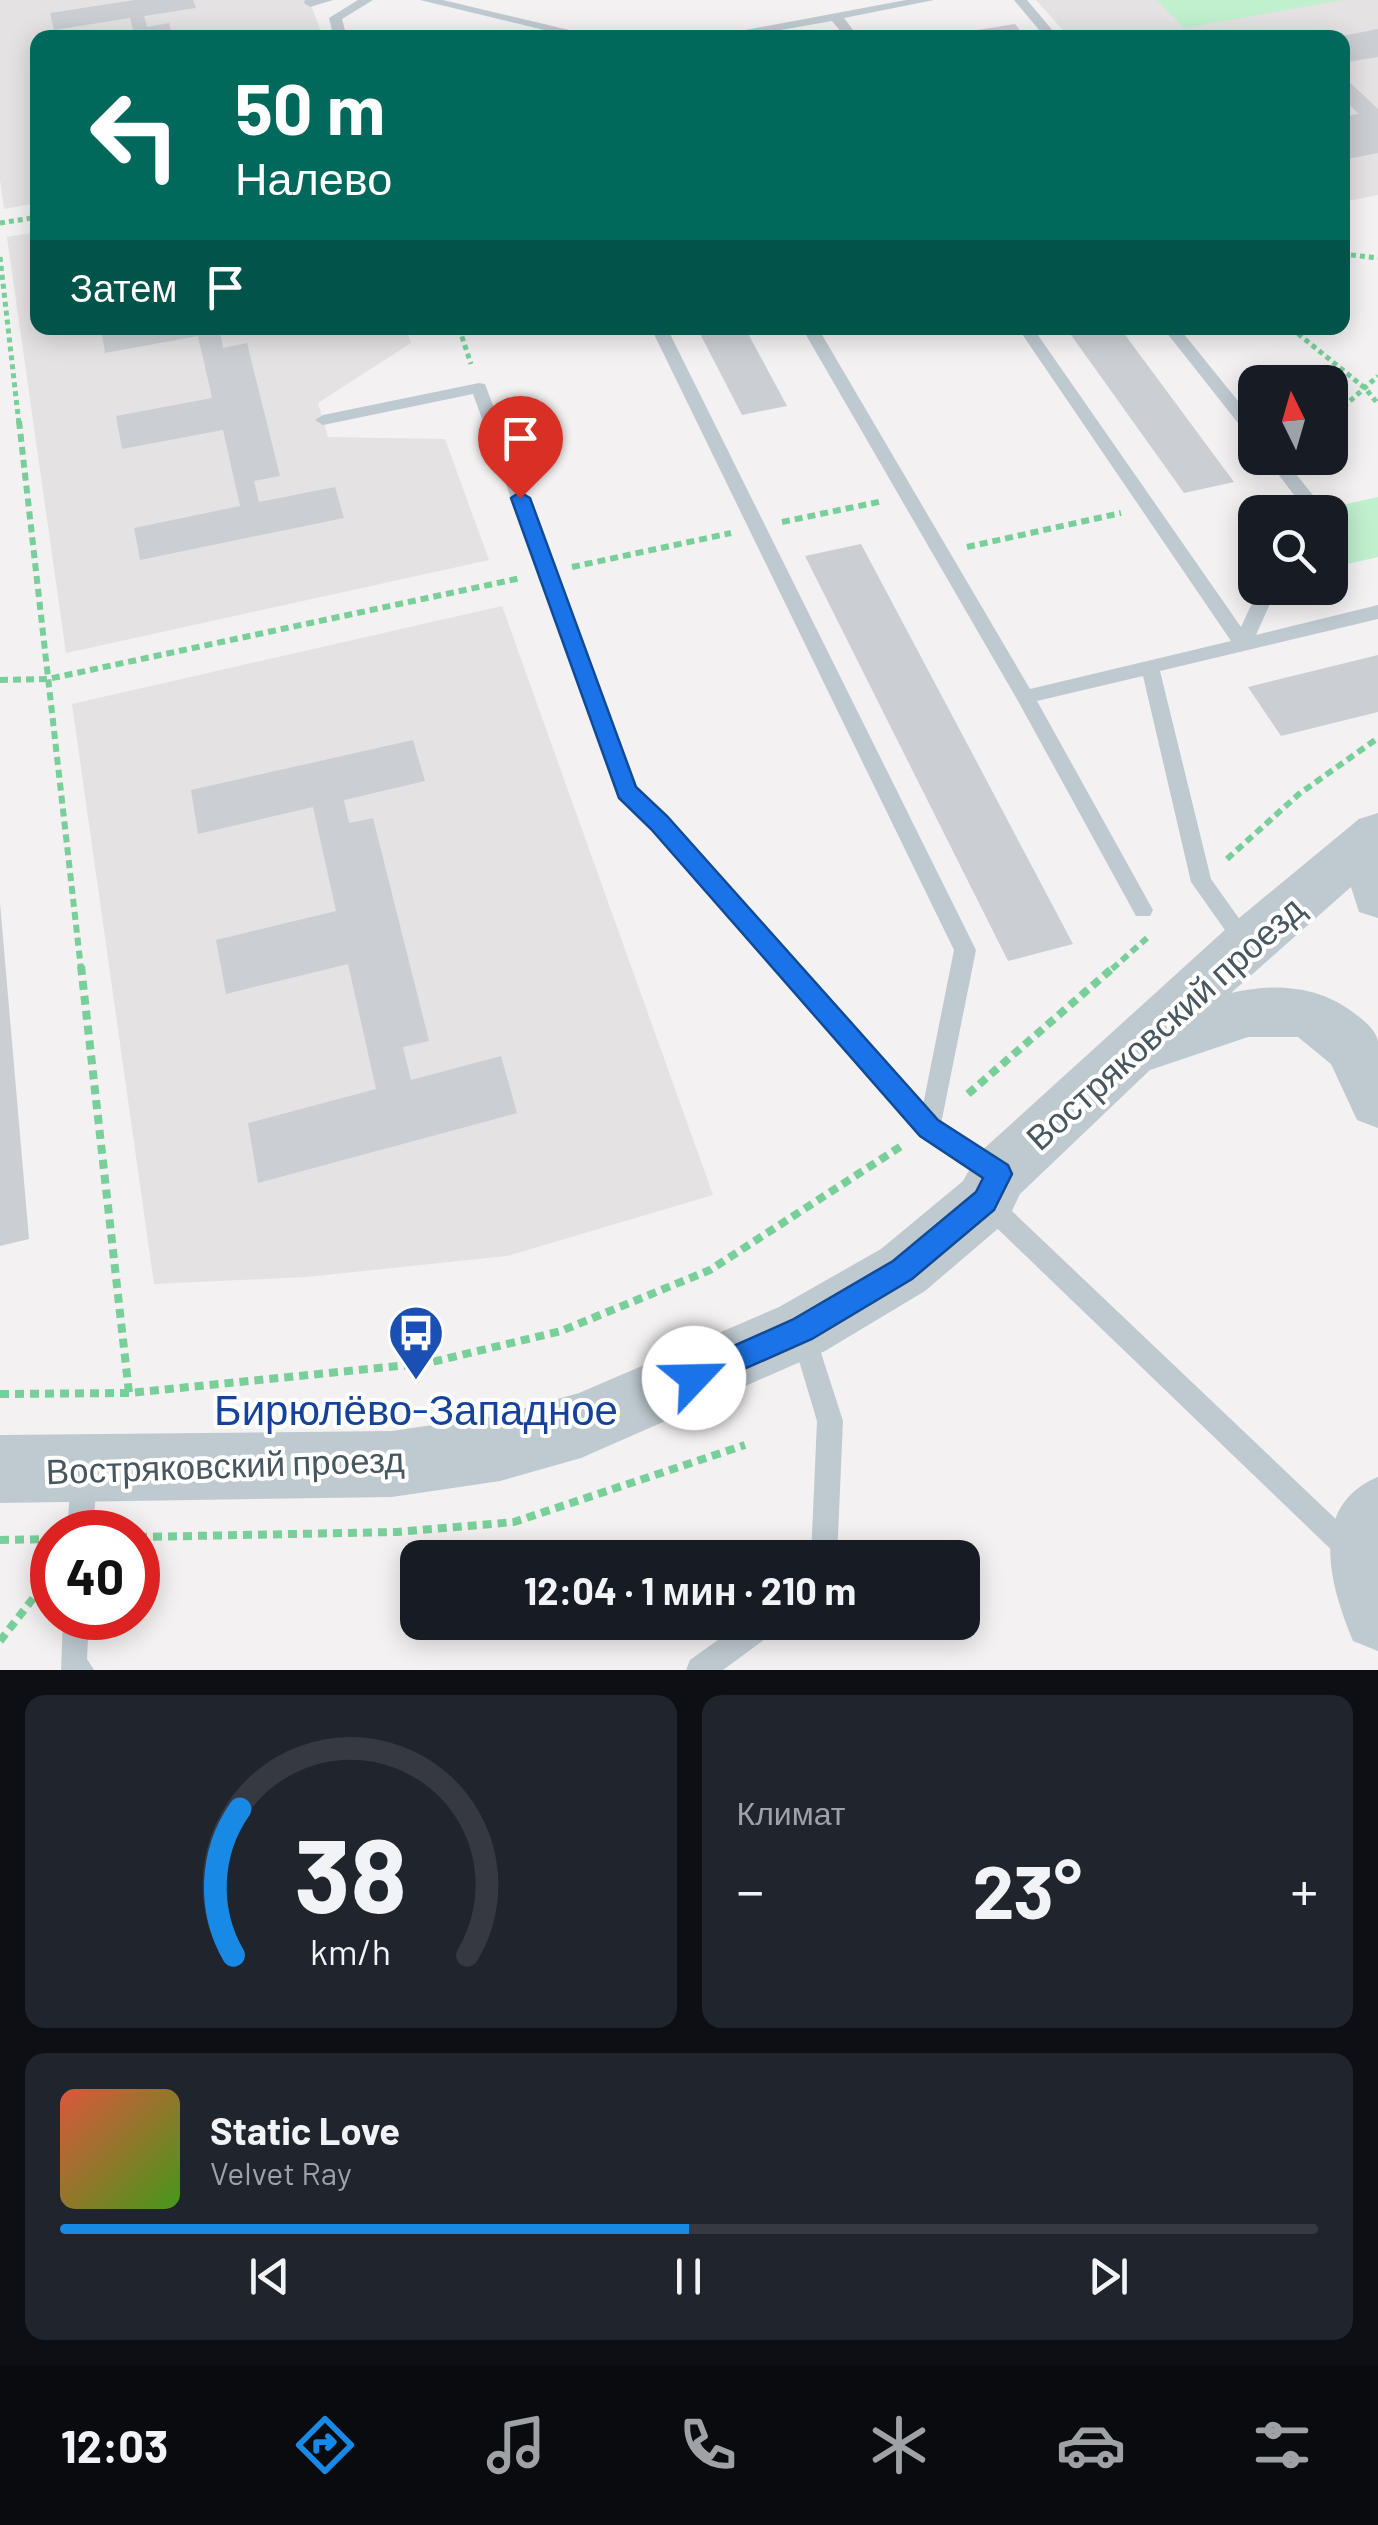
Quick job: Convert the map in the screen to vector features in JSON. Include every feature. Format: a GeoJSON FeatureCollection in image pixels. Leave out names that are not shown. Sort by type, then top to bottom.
{"type":"FeatureCollection","features":[{"type":"Feature","properties":{"kind":"street","name":"Востряковский проезд"},"geometry":{"type":"LineString","coordinates":[[0,1469],[83,1501],[500,1448],[580,1425],[802,1330],[903,1270],[1246,944],[1371,868]]}},
{"type":"Feature","properties":{"kind":"street"},"geometry":{"type":"LineString","coordinates":[[1130,1053],[1266,1007],[1297,1012],[1326,1024],[1345,1039],[1378,1102]]}},
{"type":"Feature","properties":{"kind":"lane"},"geometry":{"type":"LineString","coordinates":[[310,3],[326,0]]}},
{"type":"Feature","properties":{"kind":"lane"},"geometry":{"type":"LineString","coordinates":[[339,30],[335,18],[367,0]]}},
{"type":"Feature","properties":{"kind":"lane"},"geometry":{"type":"LineString","coordinates":[[755,30],[928,0]]}},
{"type":"Feature","properties":{"kind":"lane"},"geometry":{"type":"LineString","coordinates":[[1020,0],[1046,30]]}},
{"type":"Feature","properties":{"kind":"lane"},"geometry":{"type":"LineString","coordinates":[[438,1],[563,30]]}},
{"type":"Feature","properties":{"kind":"lane"},"geometry":{"type":"LineString","coordinates":[[835,16],[846,30]]}},
{"type":"Feature","properties":{"kind":"lane"},"geometry":{"type":"LineString","coordinates":[[661,335],[965,950],[929,1128]]}},
{"type":"Feature","properties":{"kind":"lane"},"geometry":{"type":"LineString","coordinates":[[814,335],[1025,697],[1143,910]]}},
{"type":"Feature","properties":{"kind":"lane"},"geometry":{"type":"LineString","coordinates":[[1030,335],[1243,644]]}},
{"type":"Feature","properties":{"kind":"lane"},"geometry":{"type":"LineString","coordinates":[[1176,335],[1238,412]]}},
{"type":"Feature","properties":{"kind":"lane"},"geometry":{"type":"LineString","coordinates":[[323,420],[479,388],[627,792],[659,822],[929,1128],[1373,1563]]}},
{"type":"Feature","properties":{"kind":"lane"},"geometry":{"type":"LineString","coordinates":[[1288,475],[1304,495]]}},
{"type":"Feature","properties":{"kind":"lane"},"geometry":{"type":"LineString","coordinates":[[1243,644],[1260,605]]}},
{"type":"Feature","properties":{"kind":"lane"},"geometry":{"type":"LineString","coordinates":[[1025,697],[1378,612]]}},
{"type":"Feature","properties":{"kind":"lane"},"geometry":{"type":"LineString","coordinates":[[1150,668],[1202,882],[1246,944]]}},
{"type":"Feature","properties":{"kind":"lane"},"geometry":{"type":"LineString","coordinates":[[802,1330],[830,1421],[825,1540]]}},
{"type":"Feature","properties":{"kind":"lane"},"geometry":{"type":"LineString","coordinates":[[75,1640],[73,1666],[80,1670]]}},
{"type":"Feature","properties":{"kind":"lane"},"geometry":{"type":"LineString","coordinates":[[700,1670],[742,1640]]}},
{"type":"Feature","properties":{"kind":"path"},"geometry":{"type":"LineString","coordinates":[[0,223],[30,218]]}},
{"type":"Feature","properties":{"kind":"path"},"geometry":{"type":"LineString","coordinates":[[1350,255],[1378,258]]}},
{"type":"Feature","properties":{"kind":"path"},"geometry":{"type":"LineString","coordinates":[[0,257],[128,1393]]}},
{"type":"Feature","properties":{"kind":"path"},"geometry":{"type":"LineString","coordinates":[[461,335],[479,388]]}},
{"type":"Feature","properties":{"kind":"path"},"geometry":{"type":"LineString","coordinates":[[1299,335],[1366,389],[1378,404]]}},
{"type":"Feature","properties":{"kind":"path"},"geometry":{"type":"LineString","coordinates":[[1348,404],[1378,376]]}},
{"type":"Feature","properties":{"kind":"path"},"geometry":{"type":"LineString","coordinates":[[942,553],[1149,507]]}},
{"type":"Feature","properties":{"kind":"path"},"geometry":{"type":"LineString","coordinates":[[0,680],[48,679],[548,572]]}},
{"type":"Feature","properties":{"kind":"path"},"geometry":{"type":"LineString","coordinates":[[0,1394],[128,1393],[428,1363],[561,1331],[710,1270],[929,1128],[1144,942],[1202,882],[1298,794],[1378,738]]}},
{"type":"Feature","properties":{"kind":"path"},"geometry":{"type":"LineString","coordinates":[[160,1537],[397,1532],[514,1522],[746,1445]]}},
{"type":"Feature","properties":{"kind":"path"},"geometry":{"type":"LineString","coordinates":[[0,1540],[30,1539]]}},
{"type":"Feature","properties":{"kind":"path"},"geometry":{"type":"LineString","coordinates":[[0,1642],[30,1603]]}},
{"type":"Feature","properties":{"kind":"shaded area"},"geometry":{"type":"Polygon","coordinates":[[[0,0],[309,0],[320,30],[30,30],[30,204],[4,209],[0,179],[0,0]]]}},
{"type":"Feature","properties":{"kind":"shaded area"},"geometry":{"type":"Polygon","coordinates":[[[1036,0],[1378,0],[1378,195],[1350,201],[1350,30],[1063,30],[1036,0]]]}},
{"type":"Feature","properties":{"kind":"shaded area"},"geometry":{"type":"Polygon","coordinates":[[[30,233],[30,335],[408,335],[411,343],[318,403],[328,437],[445,439],[489,560],[66,653],[7,237],[30,233]]]}},
{"type":"Feature","properties":{"kind":"shaded area"},"geometry":{"type":"Polygon","coordinates":[[[502,606],[713,1195],[507,1256],[306,1277],[154,1284],[72,704],[502,606]]]}},
{"type":"Feature","properties":{"kind":"green space"},"geometry":{"type":"Polygon","coordinates":[[[1157,0],[1343,0],[1184,28],[1157,0]]]}},
{"type":"Feature","properties":{"kind":"green space"},"geometry":{"type":"Polygon","coordinates":[[[1378,497],[1378,557],[1348,564],[1348,504],[1378,497]]]}},
{"type":"Feature","properties":{"kind":"building"},"geometry":{"type":"Polygon","coordinates":[[[135,0],[193,0],[196,8],[144,16],[147,27],[169,23],[171,30],[133,30],[130,18],[54,30],[50,13],[135,0]]]}},
{"type":"Feature","properties":{"kind":"building"},"geometry":{"type":"Polygon","coordinates":[[[1015,24],[1020,30],[978,30],[1015,24]]]}},
{"type":"Feature","properties":{"kind":"building"},"geometry":{"type":"Polygon","coordinates":[[[1378,29],[1378,57],[1350,62],[1350,34],[1378,29]]]}},
{"type":"Feature","properties":{"kind":"building"},"geometry":{"type":"Polygon","coordinates":[[[1350,83],[1378,109],[1378,153],[1350,158],[1350,116],[1359,114],[1350,106],[1350,83]]]}},
{"type":"Feature","properties":{"kind":"building"},"geometry":{"type":"Polygon","coordinates":[[[102,335],[221,335],[223,348],[247,343],[280,476],[254,481],[259,502],[335,487],[344,518],[140,560],[134,528],[240,506],[223,430],[122,449],[116,416],[212,398],[198,336],[105,353],[102,335]]]}},
{"type":"Feature","properties":{"kind":"building"},"geometry":{"type":"Polygon","coordinates":[[[701,335],[749,335],[787,406],[742,415],[701,335]]]}},
{"type":"Feature","properties":{"kind":"building"},"geometry":{"type":"Polygon","coordinates":[[[1071,335],[1125,335],[1234,482],[1184,493],[1071,335]]]}},
{"type":"Feature","properties":{"kind":"building"},"geometry":{"type":"Polygon","coordinates":[[[861,544],[1073,944],[1008,961],[805,556],[861,544]]]}},
{"type":"Feature","properties":{"kind":"building"},"geometry":{"type":"Polygon","coordinates":[[[1378,655],[1378,712],[1281,736],[1248,687],[1378,655]]]}},
{"type":"Feature","properties":{"kind":"building"},"geometry":{"type":"Polygon","coordinates":[[[413,740],[425,781],[344,800],[349,823],[373,818],[429,1041],[403,1047],[411,1080],[501,1056],[517,1113],[258,1183],[248,1123],[376,1089],[348,964],[226,994],[216,940],[336,911],[313,807],[198,834],[191,790],[413,740]]]}},
{"type":"Feature","properties":{"kind":"building"},"geometry":{"type":"Polygon","coordinates":[[[0,903],[29,1239],[0,1246],[0,903]]]}},
{"type":"Feature","properties":{"kind":"place","name":"Бирюлёво-Западное"},"geometry":{"type":"Point","coordinates":[416,1382]}},
{"type":"Feature","properties":{"kind":"route"},"geometry":{"type":"LineString","coordinates":[[520,498],[627,792],[659,822],[929,1128],[999,1174],[985,1201],[903,1270],[802,1330],[694,1378]]}}]}
